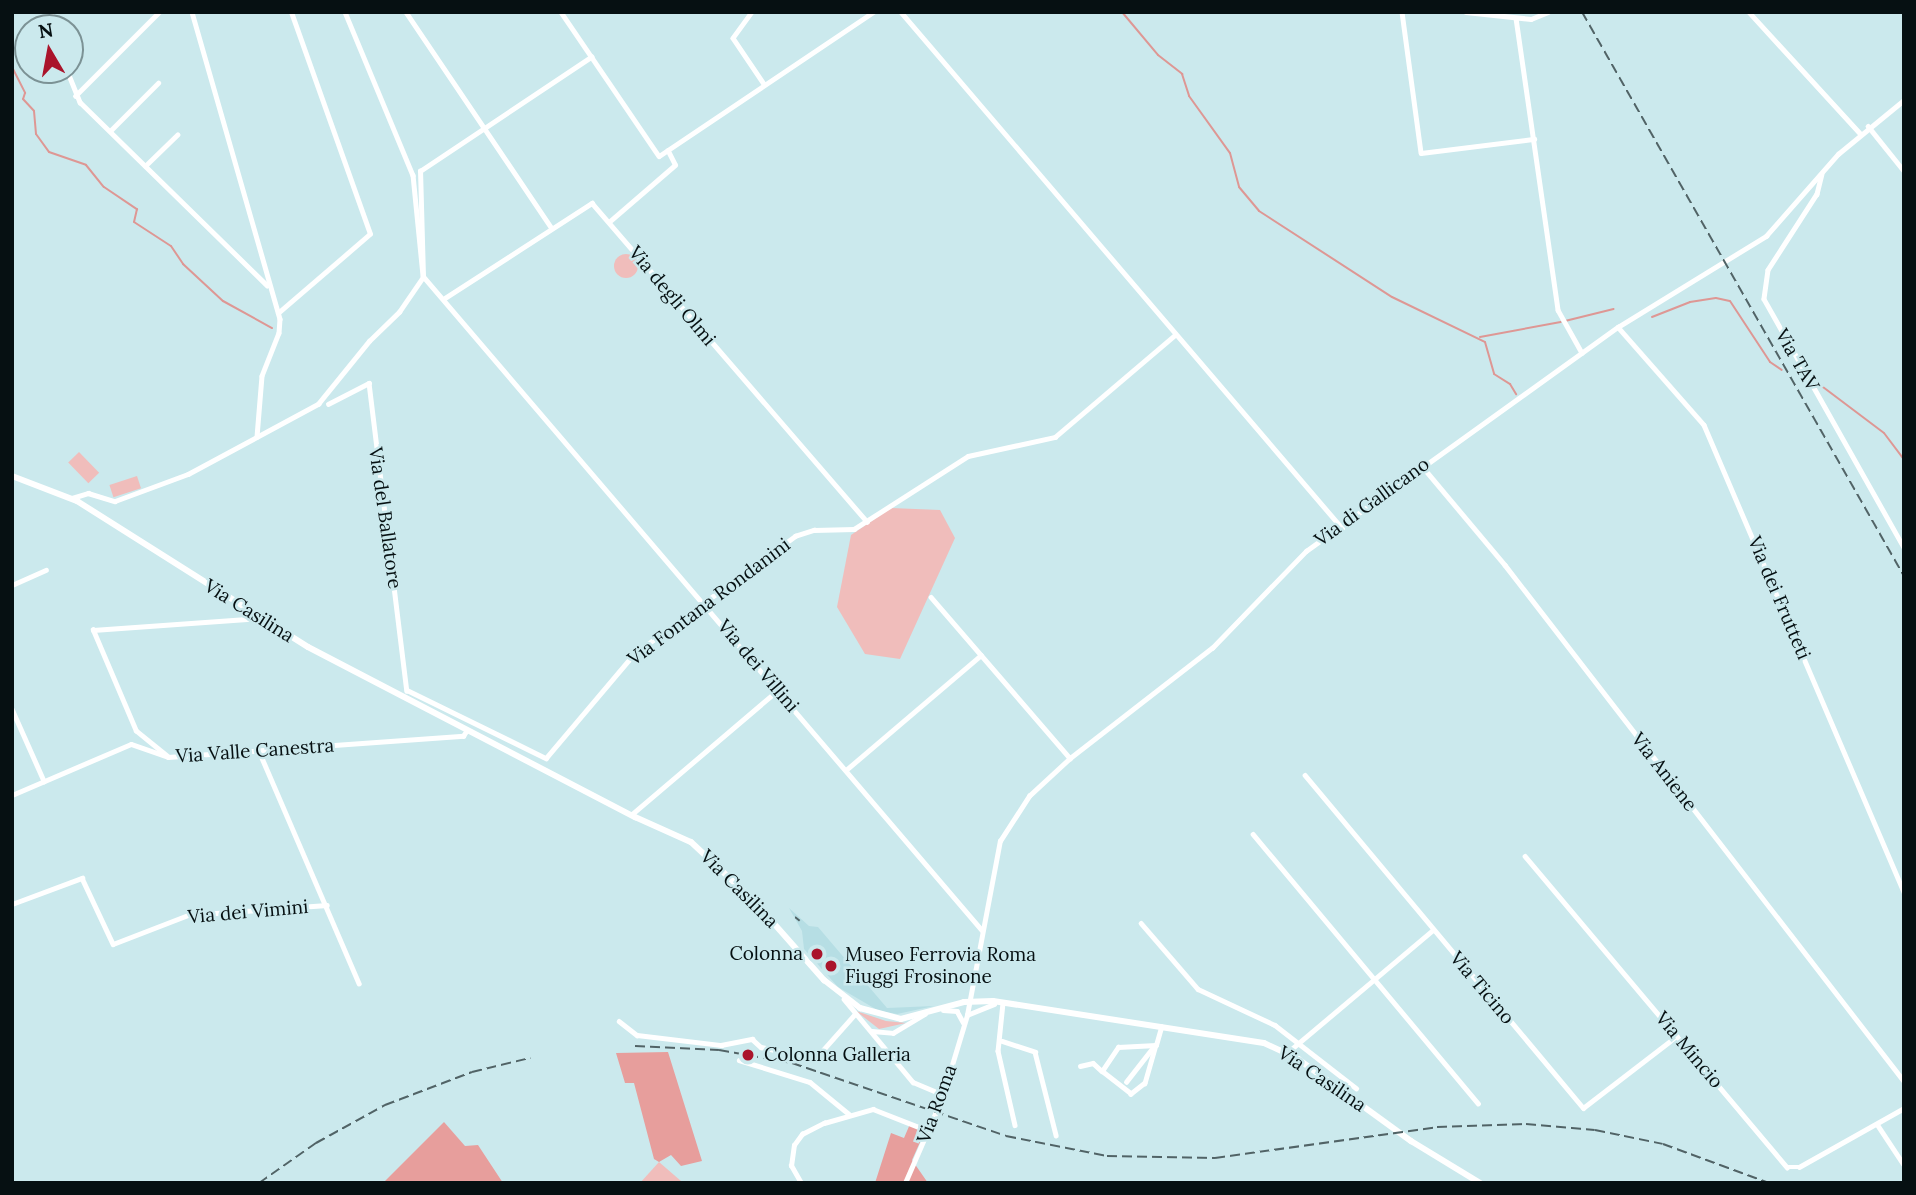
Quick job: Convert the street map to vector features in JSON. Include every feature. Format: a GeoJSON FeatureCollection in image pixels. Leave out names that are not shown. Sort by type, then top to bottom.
{"type":"FeatureCollection","features":[{"type":"Feature","properties":{"kind":"main road","name":"Via Casilina"},"geometry":{"type":"LineString","coordinates":[[12,476],[72,498],[254,615],[404,698],[631,816],[697,846],[844,999],[886,1018],[925,1014],[969,1001],[1002,1003],[1255,1041],[1288,1052],[1407,1138],[1480,1183]]}},
{"type":"Feature","properties":{"kind":"street"},"geometry":{"type":"LineString","coordinates":[[75,96],[159,12]]}},
{"type":"Feature","properties":{"kind":"street"},"geometry":{"type":"LineString","coordinates":[[192,12],[267,285],[278,313],[279,333],[262,376],[257,438]]}},
{"type":"Feature","properties":{"kind":"street"},"geometry":{"type":"LineString","coordinates":[[278,313],[370,234],[291,12]]}},
{"type":"Feature","properties":{"kind":"street"},"geometry":{"type":"LineString","coordinates":[[345,12],[413,175],[424,275]]}},
{"type":"Feature","properties":{"kind":"street"},"geometry":{"type":"LineString","coordinates":[[406,12],[551,228]]}},
{"type":"Feature","properties":{"kind":"street"},"geometry":{"type":"LineString","coordinates":[[561,12],[655,154],[668,151],[872,13]]}},
{"type":"Feature","properties":{"kind":"street"},"geometry":{"type":"LineString","coordinates":[[752,12],[733,37],[764,84]]}},
{"type":"Feature","properties":{"kind":"street"},"geometry":{"type":"LineString","coordinates":[[901,12],[1342,528]]}},
{"type":"Feature","properties":{"kind":"street"},"geometry":{"type":"LineString","coordinates":[[1402,12],[1421,153],[1534,139]]}},
{"type":"Feature","properties":{"kind":"street"},"geometry":{"type":"LineString","coordinates":[[1466,12],[1535,19],[1548,12]]}},
{"type":"Feature","properties":{"kind":"street"},"geometry":{"type":"LineString","coordinates":[[1749,12],[1860,133]]}},
{"type":"Feature","properties":{"kind":"street"},"geometry":{"type":"LineString","coordinates":[[1516,18],[1559,313],[1582,354]]}},
{"type":"Feature","properties":{"kind":"street"},"geometry":{"type":"LineString","coordinates":[[72,498],[88,493],[117,500],[195,471],[318,404],[369,341],[396,316],[424,275],[419,172],[591,57]]}},
{"type":"Feature","properties":{"kind":"street"},"geometry":{"type":"LineString","coordinates":[[110,131],[158,83]]}},
{"type":"Feature","properties":{"kind":"street"},"geometry":{"type":"LineString","coordinates":[[71,84],[75,96],[267,285]]}},
{"type":"Feature","properties":{"kind":"street","name":"Via di Gallicano"},"geometry":{"type":"LineString","coordinates":[[969,1001],[1005,830],[1020,806],[1070,758],[1212,648],[1294,561],[1618,327],[1741,253],[1783,221],[1823,169],[1860,133],[1904,100]]}},
{"type":"Feature","properties":{"kind":"street"},"geometry":{"type":"LineString","coordinates":[[1868,127],[1904,171]]}},
{"type":"Feature","properties":{"kind":"street"},"geometry":{"type":"LineString","coordinates":[[145,166],[177,135]]}},
{"type":"Feature","properties":{"kind":"street"},"geometry":{"type":"LineString","coordinates":[[609,222],[674,166],[676,160],[668,151]]}},
{"type":"Feature","properties":{"kind":"street","name":"Via TAV"},"geometry":{"type":"LineString","coordinates":[[1823,169],[1817,194],[1768,270],[1765,299],[1904,547]]}},
{"type":"Feature","properties":{"kind":"street","name":"Via degli Olmi"},"geometry":{"type":"LineString","coordinates":[[445,298],[590,202],[867,522]]}},
{"type":"Feature","properties":{"kind":"street","name":"Via dei Villini"},"geometry":{"type":"LineString","coordinates":[[424,275],[983,931]]}},
{"type":"Feature","properties":{"kind":"street","name":"Via dei Frutteti"},"geometry":{"type":"LineString","coordinates":[[1618,327],[1704,425],[1904,892]]}},
{"type":"Feature","properties":{"kind":"street","name":"Via Fontana Rondanini"},"geometry":{"type":"LineString","coordinates":[[407,690],[544,759],[634,654],[800,533],[848,531],[867,522],[968,456],[1056,436],[1175,335]]}},
{"type":"Feature","properties":{"kind":"street","name":"Via del Ballatore"},"geometry":{"type":"LineString","coordinates":[[328,404],[369,383],[407,690],[404,698]]}},
{"type":"Feature","properties":{"kind":"street","name":"Via Aniene"},"geometry":{"type":"LineString","coordinates":[[1422,466],[1505,565],[1904,1081]]}},
{"type":"Feature","properties":{"kind":"street"},"geometry":{"type":"LineString","coordinates":[[12,584],[46,570]]}},
{"type":"Feature","properties":{"kind":"street"},"geometry":{"type":"LineString","coordinates":[[931,597],[1070,758]]}},
{"type":"Feature","properties":{"kind":"street"},"geometry":{"type":"LineString","coordinates":[[168,757],[136,731],[93,630],[247,619],[254,615]]}},
{"type":"Feature","properties":{"kind":"street"},"geometry":{"type":"LineString","coordinates":[[846,770],[981,655]]}},
{"type":"Feature","properties":{"kind":"street"},"geometry":{"type":"LineString","coordinates":[[631,816],[778,690]]}},
{"type":"Feature","properties":{"kind":"street"},"geometry":{"type":"LineString","coordinates":[[12,709],[44,782]]}},
{"type":"Feature","properties":{"kind":"street","name":"Via Valle Canestra"},"geometry":{"type":"LineString","coordinates":[[12,795],[131,744],[168,757],[463,736],[467,730]]}},
{"type":"Feature","properties":{"kind":"street"},"geometry":{"type":"LineString","coordinates":[[259,751],[359,983]]}},
{"type":"Feature","properties":{"kind":"street","name":"Via Ticino"},"geometry":{"type":"LineString","coordinates":[[1305,775],[1584,1108],[1678,1036]]}},
{"type":"Feature","properties":{"kind":"street"},"geometry":{"type":"LineString","coordinates":[[1253,834],[1478,1103]]}},
{"type":"Feature","properties":{"kind":"street","name":"Via Mincio"},"geometry":{"type":"LineString","coordinates":[[1525,856],[1788,1168],[1800,1167],[1904,1108]]}},
{"type":"Feature","properties":{"kind":"street","name":"Via dei Vimini"},"geometry":{"type":"LineString","coordinates":[[12,904],[82,878],[113,944],[188,915],[327,905]]}},
{"type":"Feature","properties":{"kind":"street"},"geometry":{"type":"LineString","coordinates":[[1141,923],[1198,989],[1275,1026],[1356,1088]]}},
{"type":"Feature","properties":{"kind":"street"},"geometry":{"type":"LineString","coordinates":[[1288,1052],[1433,930]]}},
{"type":"Feature","properties":{"kind":"street"},"geometry":{"type":"LineString","coordinates":[[844,999],[913,1082],[943,1095]]}},
{"type":"Feature","properties":{"kind":"street","name":"Via Roma"},"geometry":{"type":"LineString","coordinates":[[963,1022],[969,1001]]}},
{"type":"Feature","properties":{"kind":"street","name":"Via Roma"},"geometry":{"type":"LineString","coordinates":[[905,1183],[943,1095],[969,1001]]}},
{"type":"Feature","properties":{"kind":"street"},"geometry":{"type":"LineString","coordinates":[[967,1015],[1002,1003],[1002,1041],[998,1052],[1016,1125]]}},
{"type":"Feature","properties":{"kind":"street"},"geometry":{"type":"LineString","coordinates":[[934,1011],[956,1011],[963,1022]]}},
{"type":"Feature","properties":{"kind":"street"},"geometry":{"type":"LineString","coordinates":[[619,1021],[637,1035],[721,1045],[752,1038],[761,1047],[815,1059],[855,1014]]}},
{"type":"Feature","properties":{"kind":"street"},"geometry":{"type":"LineString","coordinates":[[871,1031],[893,1033],[925,1014]]}},
{"type":"Feature","properties":{"kind":"street"},"geometry":{"type":"LineString","coordinates":[[1080,1066],[1093,1063],[1131,1094],[1145,1082],[1161,1026]]}},
{"type":"Feature","properties":{"kind":"street"},"geometry":{"type":"LineString","coordinates":[[1002,1041],[1035,1052],[1056,1135]]}},
{"type":"Feature","properties":{"kind":"street"},"geometry":{"type":"LineString","coordinates":[[1102,1071],[1117,1048],[1155,1045]]}},
{"type":"Feature","properties":{"kind":"street"},"geometry":{"type":"LineString","coordinates":[[1126,1082],[1155,1045]]}},
{"type":"Feature","properties":{"kind":"street"},"geometry":{"type":"LineString","coordinates":[[739,1060],[810,1082],[849,1114]]}},
{"type":"Feature","properties":{"kind":"street"},"geometry":{"type":"LineString","coordinates":[[801,1183],[790,1159],[799,1137],[849,1114],[882,1110],[929,1131]]}},
{"type":"Feature","properties":{"kind":"street"},"geometry":{"type":"LineString","coordinates":[[1877,1124],[1904,1165]]}},
{"type":"Feature","properties":{"kind":"shaded area"},"geometry":{"type":"Polygon","coordinates":[[[626,254],[635,257],[638,266],[635,275],[626,278],[617,275],[614,266],[617,257],[626,254]]]}},
{"type":"Feature","properties":{"kind":"shaded area"},"geometry":{"type":"Polygon","coordinates":[[[79,452],[99,473],[88,483],[68,462],[79,452]]]}},
{"type":"Feature","properties":{"kind":"shaded area"},"geometry":{"type":"Polygon","coordinates":[[[137,476],[141,488],[113,497],[109,485],[137,476]]]}},
{"type":"Feature","properties":{"kind":"shaded area"},"geometry":{"type":"Polygon","coordinates":[[[891,508],[940,510],[955,538],[900,659],[865,654],[837,607],[851,535],[891,508]]]}},
{"type":"Feature","properties":{"kind":"shaded area"},"geometry":{"type":"Polygon","coordinates":[[[789,908],[809,926],[818,927],[887,1008],[934,1006],[897,1014],[879,1011],[838,987],[804,949],[802,931],[789,908]]]}},
{"type":"Feature","properties":{"kind":"shaded area"},"geometry":{"type":"Polygon","coordinates":[[[856,1011],[886,1021],[906,1023],[879,1029],[856,1011]]]}},
{"type":"Feature","properties":{"kind":"shaded area"},"geometry":{"type":"Polygon","coordinates":[[[668,1052],[702,1161],[681,1166],[671,1155],[659,1162],[654,1159],[634,1083],[625,1083],[616,1053],[668,1052]]]}},
{"type":"Feature","properties":{"kind":"shaded area"},"geometry":{"type":"Polygon","coordinates":[[[444,1122],[465,1146],[478,1145],[503,1183],[383,1183],[444,1122]]]}},
{"type":"Feature","properties":{"kind":"shaded area"},"geometry":{"type":"Polygon","coordinates":[[[910,1124],[925,1131],[912,1160],[928,1183],[875,1183],[891,1133],[904,1138],[910,1124]]]}},
{"type":"Feature","properties":{"kind":"shaded area"},"geometry":{"type":"Polygon","coordinates":[[[659,1162],[681,1181],[680,1183],[640,1183],[659,1162]]]}},
{"type":"Feature","properties":{"kind":"waterway"},"geometry":{"type":"LineString","coordinates":[[1122,12],[1158,55],[1182,74],[1189,96],[1230,153],[1239,187],[1259,211],[1392,297],[1485,342],[1494,374],[1510,384],[1516,394]]}},
{"type":"Feature","properties":{"kind":"waterway"},"geometry":{"type":"LineString","coordinates":[[12,67],[25,93],[23,99],[34,111],[36,134],[49,152],[86,165],[104,187],[137,209],[134,222],[171,246],[183,264],[223,301],[272,328]]}},
{"type":"Feature","properties":{"kind":"waterway"},"geometry":{"type":"LineString","coordinates":[[1652,317],[1690,302],[1716,298],[1730,301],[1770,362],[1782,370]]}},
{"type":"Feature","properties":{"kind":"waterway"},"geometry":{"type":"LineString","coordinates":[[1565,321],[1614,309]]}},
{"type":"Feature","properties":{"kind":"waterway"},"geometry":{"type":"LineString","coordinates":[[1480,337],[1561,322]]}},
{"type":"Feature","properties":{"kind":"waterway"},"geometry":{"type":"LineString","coordinates":[[1811,378],[1884,433],[1904,460]]}},
{"type":"Feature","properties":{"kind":"railway"},"geometry":{"type":"LineString","coordinates":[[1582,12],[1904,576]]}},
{"type":"Feature","properties":{"kind":"railway"},"geometry":{"type":"LineString","coordinates":[[795,917],[800,921]]}},
{"type":"Feature","properties":{"kind":"railway"},"geometry":{"type":"LineString","coordinates":[[635,1046],[719,1050],[792,1063],[1006,1136],[1107,1156],[1215,1158],[1437,1127],[1526,1124],[1595,1130],[1663,1144],[1769,1183]]}},
{"type":"Feature","properties":{"kind":"railway"},"geometry":{"type":"LineString","coordinates":[[259,1183],[316,1143],[385,1105],[472,1072],[530,1058]]}},
{"type":"Feature","properties":{"kind":"place","name":"Colonna"},"geometry":{"type":"Point","coordinates":[817,954]}},
{"type":"Feature","properties":{"kind":"place","name":"Museo Ferrovia Roma Fiuggi Frosinone"},"geometry":{"type":"Point","coordinates":[831,966]}},
{"type":"Feature","properties":{"kind":"place","name":"Colonna Galleria"},"geometry":{"type":"Point","coordinates":[748,1055]}}]}
